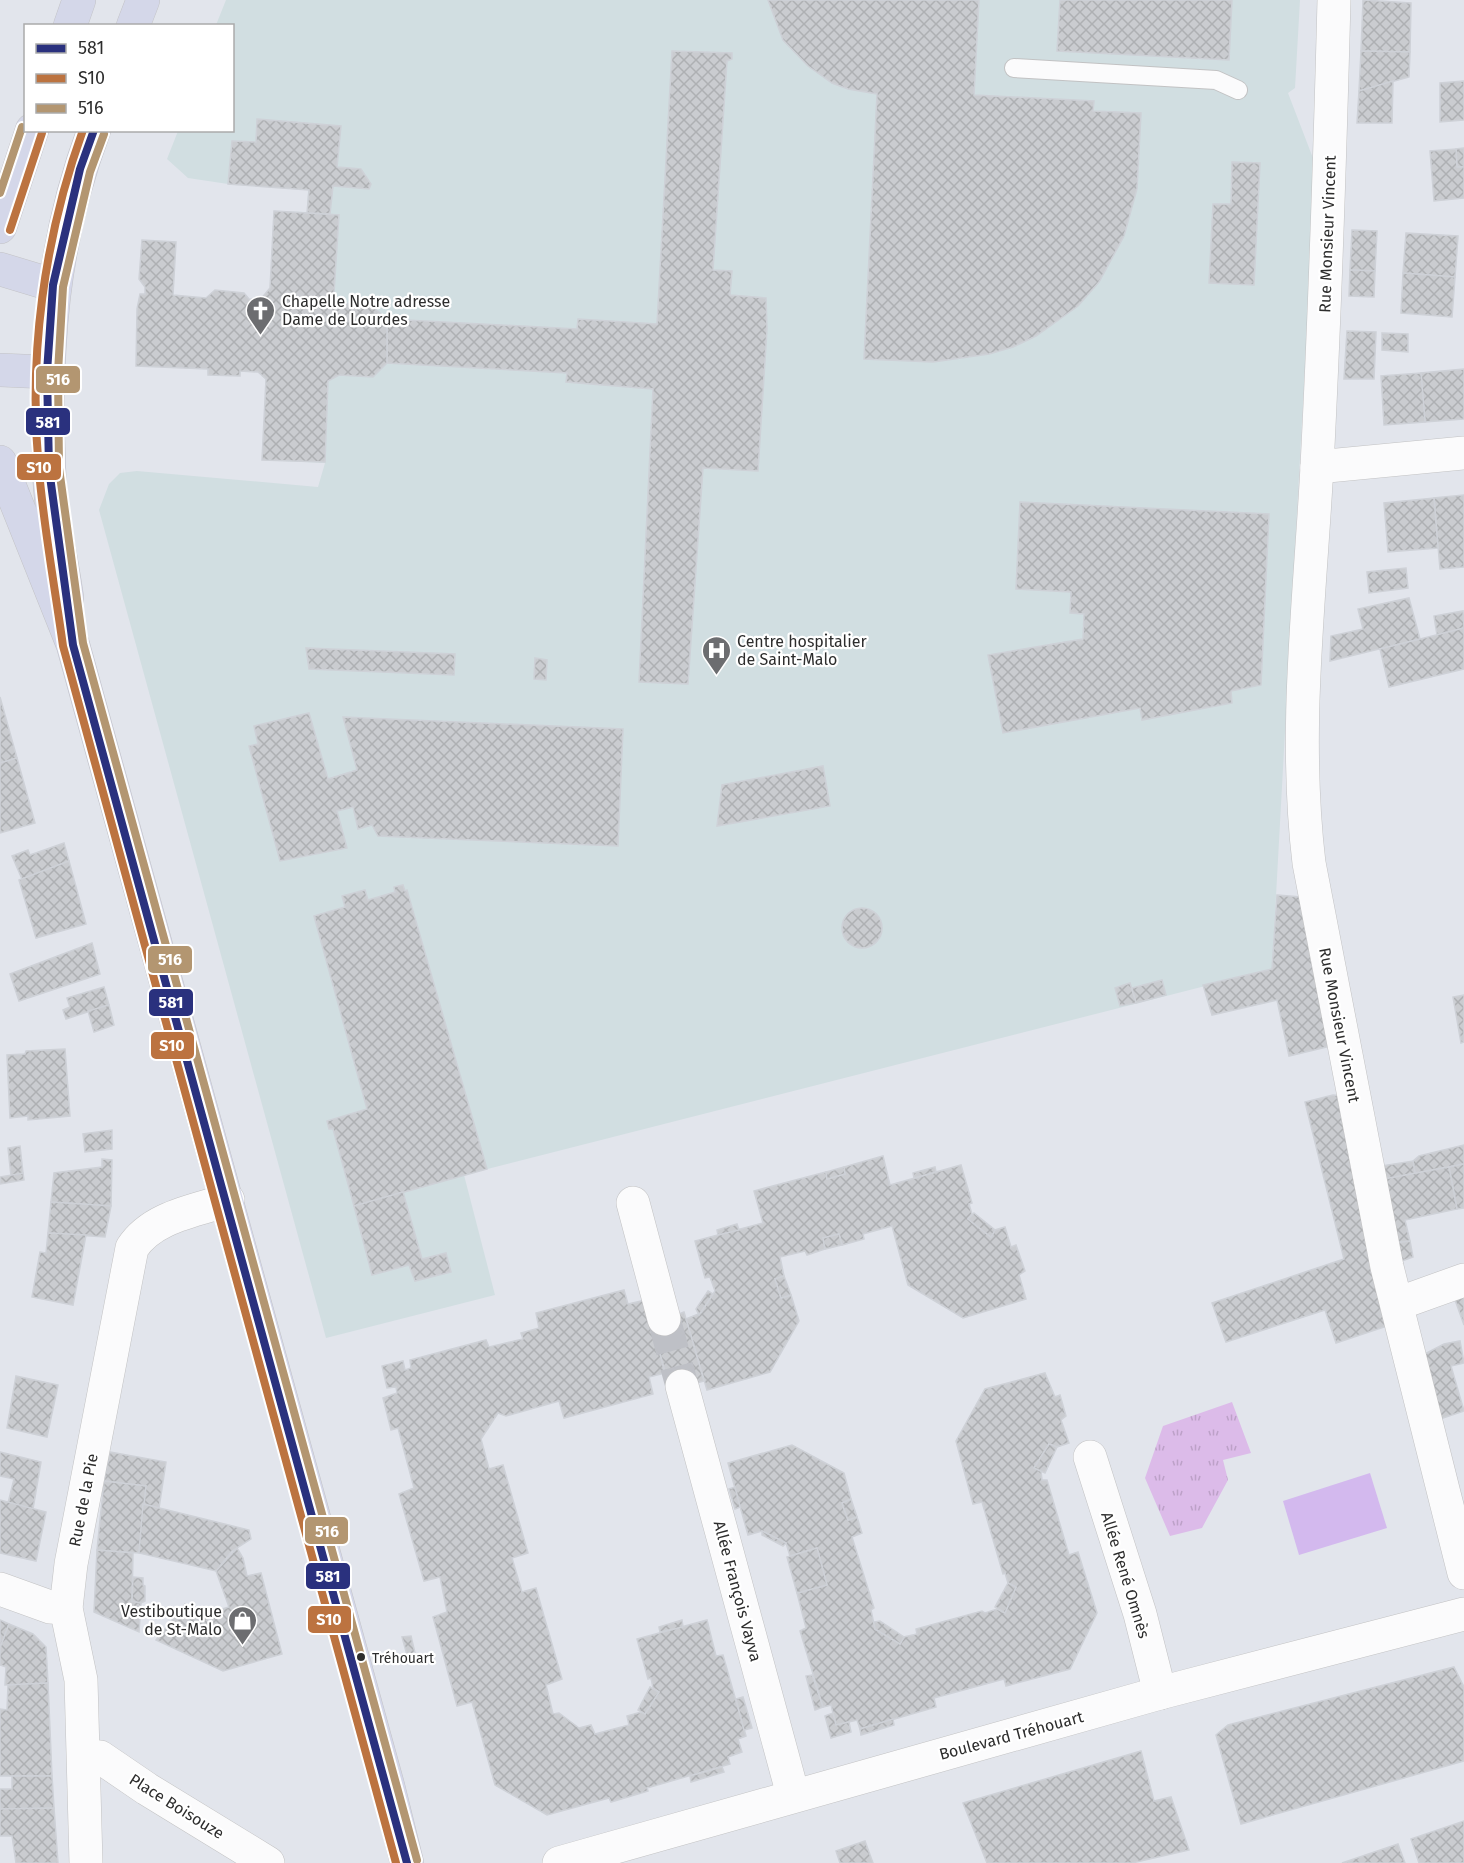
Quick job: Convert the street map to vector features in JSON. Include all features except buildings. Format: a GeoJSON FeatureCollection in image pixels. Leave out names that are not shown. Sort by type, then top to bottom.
{"type":"FeatureCollection","features":[{"type":"Feature","properties":{"kind":"main road"},"geometry":{"type":"LineString","coordinates":[[71,24],[79,0]]}},
{"type":"Feature","properties":{"kind":"main road"},"geometry":{"type":"LineString","coordinates":[[135,24],[143,0]]}},
{"type":"Feature","properties":{"kind":"main road"},"geometry":{"type":"LineString","coordinates":[[1,219],[31,132]]}},
{"type":"Feature","properties":{"kind":"main road"},"geometry":{"type":"LineString","coordinates":[[73,645],[49,469],[47,372],[53,285],[80,169],[93,132]]}},
{"type":"Feature","properties":{"kind":"main road"},"geometry":{"type":"LineString","coordinates":[[0,269],[53,285]]}},
{"type":"Feature","properties":{"kind":"main road"},"geometry":{"type":"LineString","coordinates":[[0,370],[47,372]]}},
{"type":"Feature","properties":{"kind":"main road"},"geometry":{"type":"LineString","coordinates":[[0,462],[73,645],[228,1200],[407,1863]]}},
{"type":"Feature","properties":{"kind":"street","name":"Rue Monsieur Vincent"},"geometry":{"type":"LineString","coordinates":[[1334,0],[1317,467],[1301,726],[1302,803],[1309,863],[1387,1267],[1464,1573]]}},
{"type":"Feature","properties":{"kind":"street"},"geometry":{"type":"LineString","coordinates":[[1317,467],[1464,453]]}},
{"type":"Feature","properties":{"kind":"street","name":"Rue de la Pie"},"geometry":{"type":"LineString","coordinates":[[86,1863],[81,1680],[66,1608],[71,1564],[132,1248],[141,1234],[158,1223],[228,1200]]}},
{"type":"Feature","properties":{"kind":"street"},"geometry":{"type":"LineString","coordinates":[[633,1203],[664,1319]]}},
{"type":"Feature","properties":{"kind":"street"},"geometry":{"type":"LineString","coordinates":[[1397,1304],[1464,1280]]}},
{"type":"Feature","properties":{"kind":"street","name":"Allée François Vayva"},"geometry":{"type":"LineString","coordinates":[[682,1386],[793,1795]]}},
{"type":"Feature","properties":{"kind":"street","name":"Allée René Omnès"},"geometry":{"type":"LineString","coordinates":[[1090,1457],[1140,1614],[1160,1693]]}},
{"type":"Feature","properties":{"kind":"street"},"geometry":{"type":"LineString","coordinates":[[0,1589],[50,1607],[66,1608]]}},
{"type":"Feature","properties":{"kind":"street","name":"Boulevard Tréhouart"},"geometry":{"type":"LineString","coordinates":[[559,1863],[1160,1693],[1464,1614]]}},
{"type":"Feature","properties":{"kind":"street","name":"Place Boisouze"},"geometry":{"type":"LineString","coordinates":[[84,1756],[100,1757],[147,1790],[268,1863]]}},
{"type":"Feature","properties":{"kind":"lane"},"geometry":{"type":"LineString","coordinates":[[1014,68],[1216,80],[1238,90]]}},
{"type":"Feature","properties":{"kind":"shaded area","name":"Centre hospitalier de Saint-Malo"},"geometry":{"type":"Polygon","coordinates":[[[226,0],[1300,0],[1295,88],[1288,93],[1316,166],[1272,969],[464,1175],[495,1295],[326,1338],[99,510],[109,484],[120,473],[137,471],[318,487],[325,463],[262,460],[266,380],[258,372],[241,371],[240,376],[208,375],[207,369],[136,366],[137,309],[140,294],[145,294],[145,287],[139,279],[142,240],[176,242],[173,295],[206,298],[215,290],[244,293],[249,299],[260,300],[270,288],[274,211],[307,212],[308,190],[228,184],[188,178],[167,159],[178,132],[234,132],[234,24],[216,24],[226,0]]]}},
{"type":"Feature","properties":{"kind":"shaded area"},"geometry":{"type":"Polygon","coordinates":[[[1370,1473],[1387,1528],[1299,1555],[1283,1501],[1370,1473]]]}},
{"type":"Feature","properties":{"kind":"green space"},"geometry":{"type":"Polygon","coordinates":[[[1232,1402],[1251,1453],[1223,1460],[1228,1480],[1202,1528],[1170,1536],[1145,1478],[1163,1426],[1232,1402]]]}},
{"type":"Feature","properties":{"kind":"tunnel"},"geometry":{"type":"LineString","coordinates":[[664,1319],[682,1386]]}},
{"type":"Feature","properties":{"kind":"transit line","name":"516"},"geometry":{"type":"LineString","coordinates":[[0,193],[22,127]]}},
{"type":"Feature","properties":{"kind":"transit line","name":"S10"},"geometry":{"type":"LineString","coordinates":[[82,132],[69,171],[49,255],[42,298],[36,384],[36,428],[41,493],[63,646],[396,1863]]}},
{"type":"Feature","properties":{"kind":"transit line","name":"581"},"geometry":{"type":"LineString","coordinates":[[93,132],[80,169],[53,285],[47,372],[49,469],[73,645],[407,1863]]}},
{"type":"Feature","properties":{"kind":"transit line","name":"S10"},"geometry":{"type":"LineString","coordinates":[[10,230],[42,133]]}},
{"type":"Feature","properties":{"kind":"transit line","name":"516"},"geometry":{"type":"LineString","coordinates":[[104,134],[90,172],[63,287],[58,372],[59,468],[83,643],[417,1860]]}},
{"type":"Feature","properties":{"kind":"place","name":"Chapelle Notre adresse Dame de Lourdes"},"geometry":{"type":"Point","coordinates":[261,336]}},
{"type":"Feature","properties":{"kind":"place","name":"Centre hospitalier de Saint-Malo"},"geometry":{"type":"Point","coordinates":[716,676]}},
{"type":"Feature","properties":{"kind":"place","name":"Vestiboutique de St-Malo"},"geometry":{"type":"Point","coordinates":[243,1646]}},
{"type":"Feature","properties":{"kind":"place","name":"Tréhouart"},"geometry":{"type":"Point","coordinates":[361,1657]}}]}
